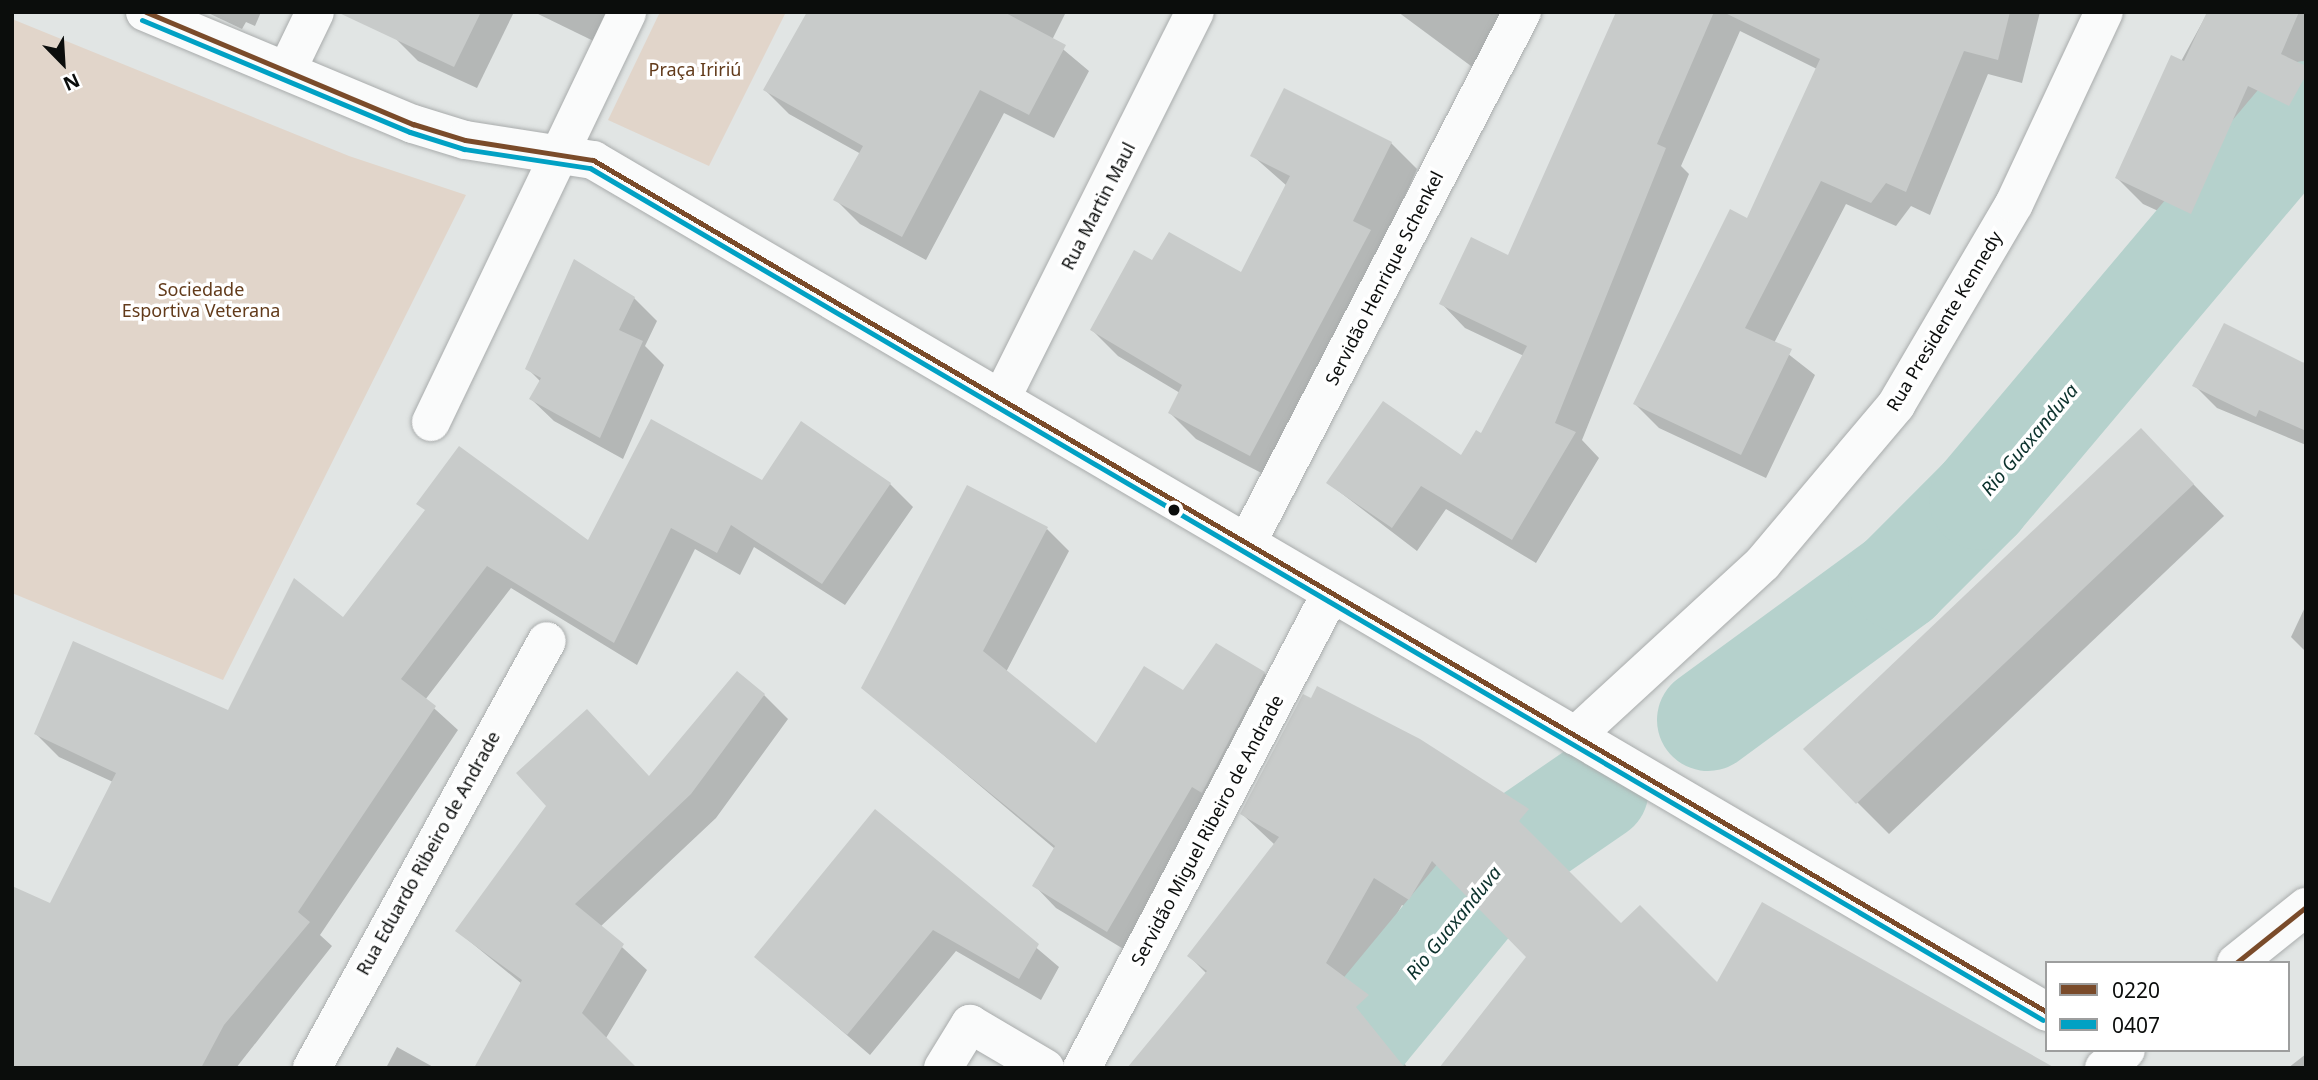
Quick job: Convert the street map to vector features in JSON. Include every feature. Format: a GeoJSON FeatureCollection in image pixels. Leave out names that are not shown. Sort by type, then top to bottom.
{"type":"FeatureCollection","features":[{"type":"Feature","properties":{"kind":"street"},"geometry":{"type":"LineString","coordinates":[[145,12],[465,140],[560,152],[593,160],[2045,1011]]}},
{"type":"Feature","properties":{"kind":"street"},"geometry":{"type":"LineString","coordinates":[[288,70],[315,12]]}},
{"type":"Feature","properties":{"kind":"street"},"geometry":{"type":"LineString","coordinates":[[431,422],[627,12]]}},
{"type":"Feature","properties":{"kind":"street","name":"Rua Martin Maul"},"geometry":{"type":"LineString","coordinates":[[1001,400],[1195,12]]}},
{"type":"Feature","properties":{"kind":"street","name":"Servidão Henrique Schenkel"},"geometry":{"type":"LineString","coordinates":[[1247,543],[1522,12]]}},
{"type":"Feature","properties":{"kind":"street","name":"Rua Presidente Kennedy"},"geometry":{"type":"LineString","coordinates":[[1575,736],[1763,563],[1896,405],[2014,204],[2104,12]]}},
{"type":"Feature","properties":{"kind":"street","name":"Servidão Miguel Ribeiro de Andrade"},"geometry":{"type":"LineString","coordinates":[[1082,1068],[1331,593]]}},
{"type":"Feature","properties":{"kind":"street","name":"Rua Eduardo Ribeiro de Andrade"},"geometry":{"type":"LineString","coordinates":[[312,1068],[547,641]]}},
{"type":"Feature","properties":{"kind":"street"},"geometry":{"type":"LineString","coordinates":[[2238,961],[2306,907]]}},
{"type":"Feature","properties":{"kind":"street"},"geometry":{"type":"LineString","coordinates":[[943,1068],[970,1024],[1045,1068]]}},
{"type":"Feature","properties":{"kind":"green space","name":"Praça Iririú"},"geometry":{"type":"Polygon","coordinates":[[[660,12],[786,12],[709,166],[608,120],[660,12]]]}},
{"type":"Feature","properties":{"kind":"green space","name":"Sociedade Esportiva Veterana"},"geometry":{"type":"Polygon","coordinates":[[[12,19],[349,156],[466,195],[223,680],[12,593],[12,19]]]}},
{"type":"Feature","properties":{"kind":"building"},"geometry":{"type":"Polygon","coordinates":[[[337,12],[481,12],[454,67],[337,12]]]}},
{"type":"Feature","properties":{"kind":"building"},"geometry":{"type":"Polygon","coordinates":[[[807,12],[1004,12],[1066,45],[1029,115],[980,90],[902,237],[833,200],[863,146],[763,90],[807,12]]]}},
{"type":"Feature","properties":{"kind":"building"},"geometry":{"type":"Polygon","coordinates":[[[1616,12],[1714,12],[1657,144],[1666,148],[1555,423],[1576,432],[1512,540],[1421,486],[1392,528],[1326,483],[1383,401],[1461,455],[1476,430],[1481,433],[1527,346],[1439,304],[1471,237],[1508,255],[1616,12]]]}},
{"type":"Feature","properties":{"kind":"building"},"geometry":{"type":"Polygon","coordinates":[[[1723,12],[2010,12],[1998,60],[1964,51],[1906,192],[1886,183],[1871,203],[1821,181],[1745,328],[1792,349],[1741,455],[1633,404],[1730,209],[1747,218],[1820,59],[1723,12]]]}},
{"type":"Feature","properties":{"kind":"building"},"geometry":{"type":"Polygon","coordinates":[[[2207,12],[2299,12],[2281,54],[2306,66],[2306,75],[2289,106],[2248,86],[2191,214],[2115,178],[2171,55],[2184,61],[2207,12]]]}},
{"type":"Feature","properties":{"kind":"building"},"geometry":{"type":"Polygon","coordinates":[[[1284,88],[1392,142],[1353,221],[1371,230],[1250,456],[1168,413],[1182,385],[1090,330],[1134,250],[1152,260],[1169,232],[1241,272],[1290,176],[1250,156],[1284,88]]]}},
{"type":"Feature","properties":{"kind":"building"},"geometry":{"type":"Polygon","coordinates":[[[574,259],[635,297],[619,330],[643,341],[600,438],[529,399],[541,378],[525,369],[574,259]]]}},
{"type":"Feature","properties":{"kind":"building"},"geometry":{"type":"Polygon","coordinates":[[[2224,323],[2306,364],[2306,431],[2259,410],[2256,417],[2192,386],[2224,323]]]}},
{"type":"Feature","properties":{"kind":"building"},"geometry":{"type":"Polygon","coordinates":[[[651,419],[762,480],[801,421],[891,483],[822,584],[731,525],[717,553],[671,528],[614,643],[487,566],[401,679],[436,706],[298,912],[310,922],[224,1025],[201,1068],[12,1068],[12,886],[50,903],[116,773],[34,734],[73,641],[228,710],[294,578],[343,617],[425,510],[416,504],[459,446],[588,540],[651,419]]]}},
{"type":"Feature","properties":{"kind":"building"},"geometry":{"type":"Polygon","coordinates":[[[2141,428],[2194,484],[1856,804],[1803,749],[2141,428]]]}},
{"type":"Feature","properties":{"kind":"building"},"geometry":{"type":"Polygon","coordinates":[[[967,485],[1048,527],[983,651],[1096,743],[1144,666],[1183,690],[1216,643],[1265,672],[1202,793],[1192,787],[1107,932],[1032,886],[1055,846],[861,688],[967,485]]]}},
{"type":"Feature","properties":{"kind":"building"},"geometry":{"type":"Polygon","coordinates":[[[737,671],[765,694],[691,794],[575,904],[624,944],[582,1013],[637,1068],[474,1068],[522,980],[455,931],[546,806],[516,773],[587,709],[649,776],[737,671]]]}},
{"type":"Feature","properties":{"kind":"building"},"geometry":{"type":"Polygon","coordinates":[[[1317,686],[1420,739],[1529,809],[1519,821],[1621,923],[1640,905],[1717,982],[1762,902],[2055,1068],[1439,1068],[1526,957],[1432,861],[1409,900],[1374,878],[1326,963],[1369,995],[1356,1007],[1405,1068],[1127,1068],[1207,971],[1187,956],[1279,837],[1240,814],[1303,694],[1311,698],[1317,686]]]}},
{"type":"Feature","properties":{"kind":"building"},"geometry":{"type":"Polygon","coordinates":[[[875,809],[1039,944],[1019,979],[933,930],[847,1035],[754,957],[875,809]]]}},
{"type":"Feature","properties":{"kind":"waterway","name":"Rio Guaxanduva"},"geometry":{"type":"LineString","coordinates":[[1708,720],[1899,580],[1980,499],[2306,112]]}},
{"type":"Feature","properties":{"kind":"waterway","name":"Rio Guaxanduva"},"geometry":{"type":"LineString","coordinates":[[1321,1068],[1365,1032],[1521,843],[1598,790]]}},
{"type":"Feature","properties":{"kind":"transit line","name":"0220"},"geometry":{"type":"LineString","coordinates":[[146,12],[413,124],[465,140],[593,160],[2045,1011]]}},
{"type":"Feature","properties":{"kind":"transit line","name":"0407"},"geometry":{"type":"LineString","coordinates":[[142,20],[410,132],[464,149],[590,168],[2043,1020]]}},
{"type":"Feature","properties":{"kind":"transit line","name":"0220"},"geometry":{"type":"LineString","coordinates":[[2238,961],[2306,907]]}}]}
